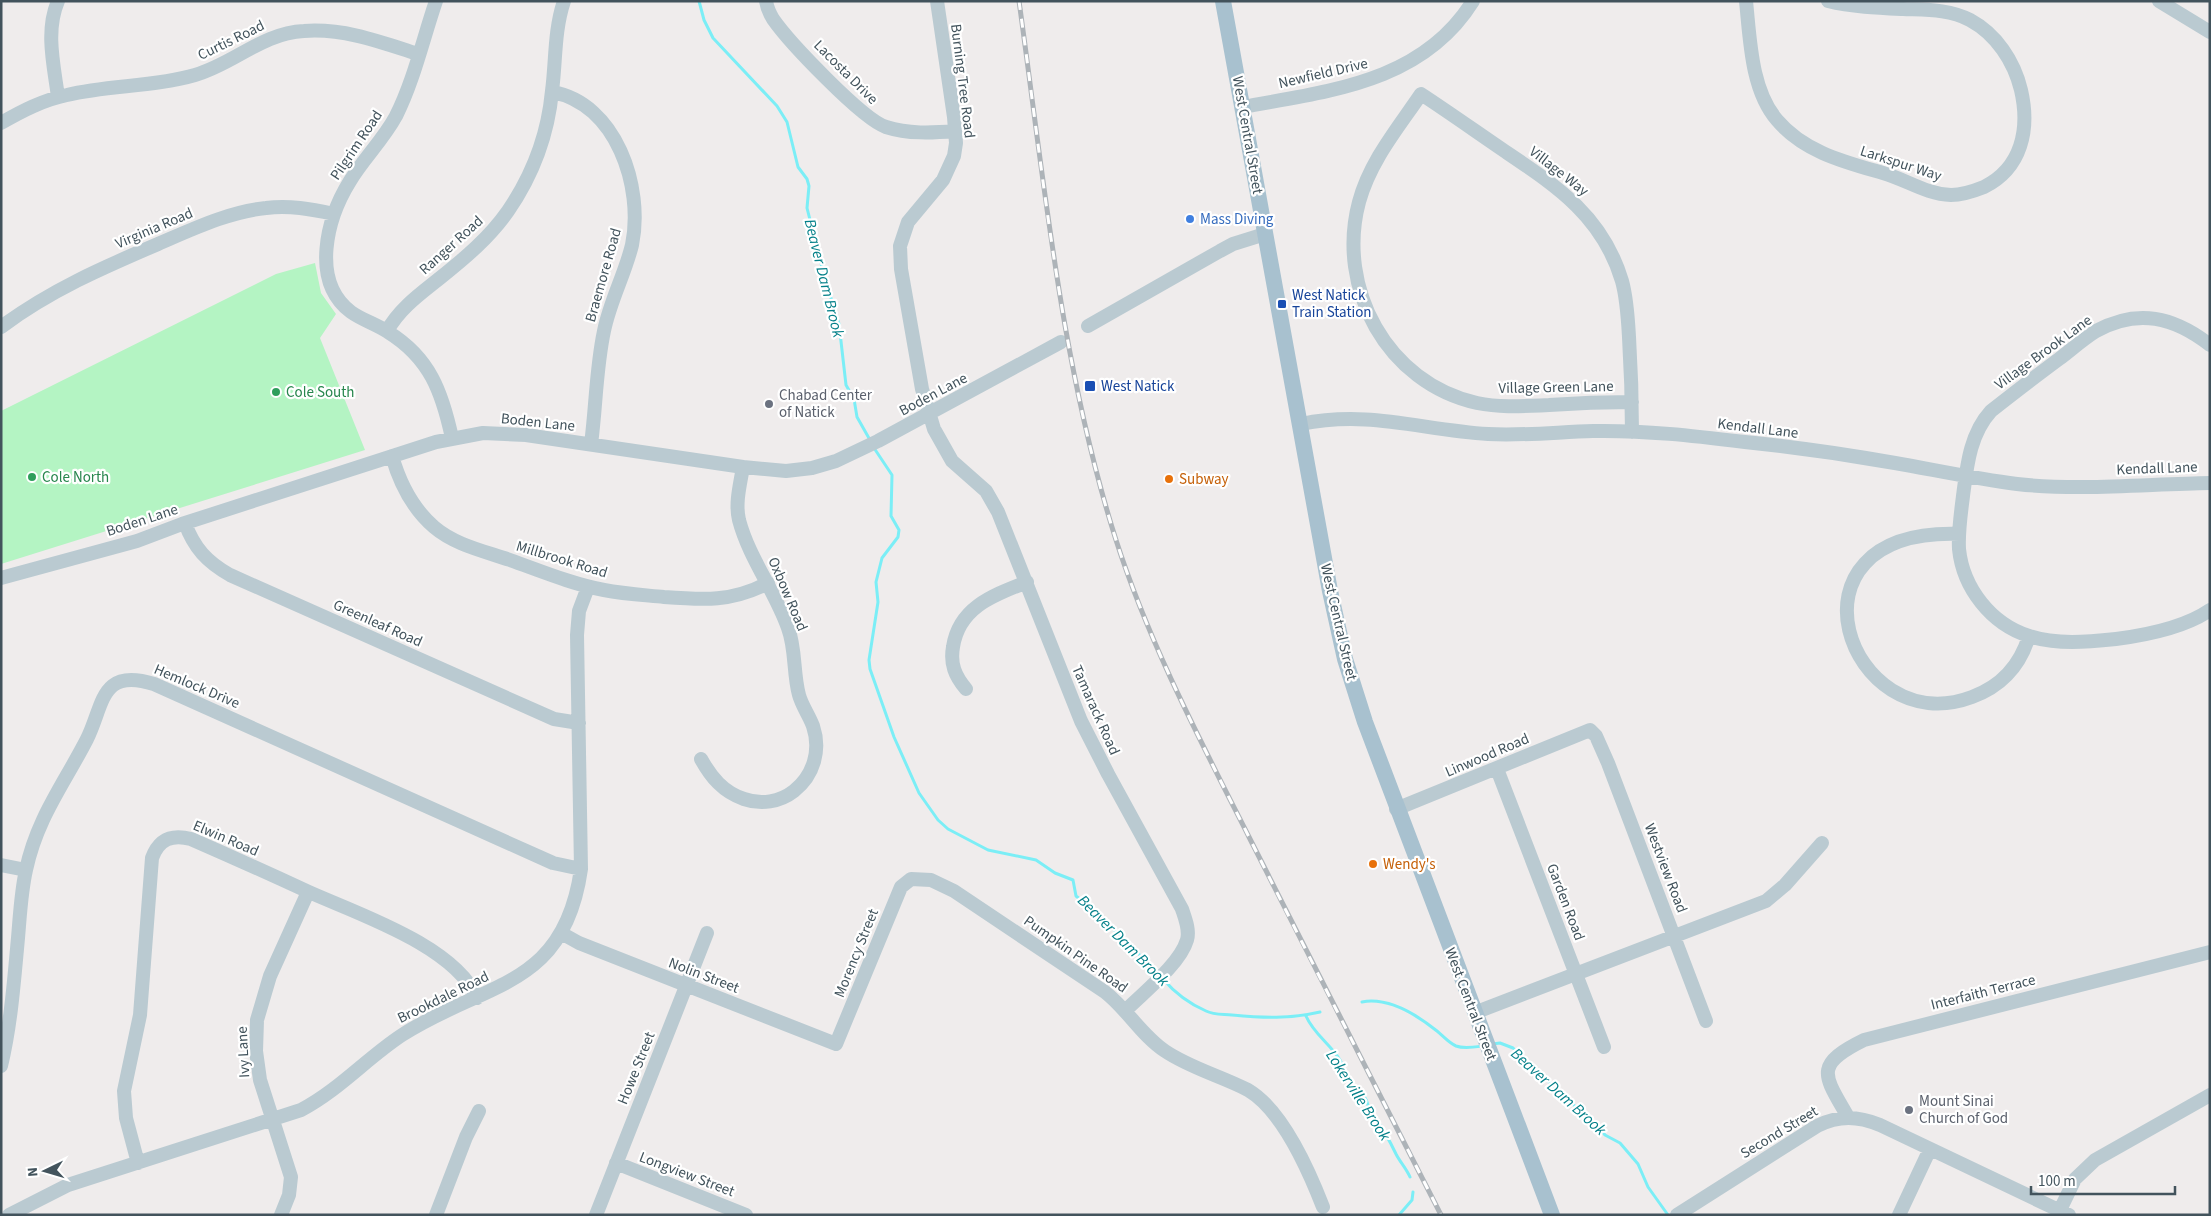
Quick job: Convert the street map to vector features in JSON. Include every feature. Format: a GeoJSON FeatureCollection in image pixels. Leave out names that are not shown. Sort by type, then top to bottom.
{"type":"FeatureCollection","features":[{"type":"Feature","properties":{"kind":"main road","name":"West Central Street"},"geometry":{"type":"LineString","coordinates":[[1224,1],[1265,234],[1341,641],[1364,722],[1552,1215]]}},
{"type":"Feature","properties":{"kind":"street"},"geometry":{"type":"LineString","coordinates":[[58,1],[51,30],[58,97]]}},
{"type":"Feature","properties":{"kind":"street","name":"Pilgrim Road"},"geometry":{"type":"LineString","coordinates":[[436,1],[396,114],[375,148],[351,179],[334,214],[326,255],[326,266],[332,288],[344,306],[352,313],[387,331],[412,351],[429,371],[442,396],[452,438]]}},
{"type":"Feature","properties":{"kind":"street","name":"Ranger Road"},"geometry":{"type":"LineString","coordinates":[[387,331],[406,306],[483,242],[509,209],[523,186],[540,148],[547,121],[552,92],[557,27],[564,1]]}},
{"type":"Feature","properties":{"kind":"street","name":"Lacosta Drive"},"geometry":{"type":"LineString","coordinates":[[766,1],[771,17],[782,31],[851,102],[873,121],[886,127],[911,132],[955,130]]}},
{"type":"Feature","properties":{"kind":"street","name":"Burning Tree Road"},"geometry":{"type":"LineString","coordinates":[[929,415],[902,283],[900,246],[908,222],[943,180],[950,169],[954,156],[955,130],[937,1]]}},
{"type":"Feature","properties":{"kind":"street","name":"Newfield Drive"},"geometry":{"type":"LineString","coordinates":[[1243,108],[1334,90],[1387,73],[1406,63],[1440,39],[1456,23],[1472,1]]}},
{"type":"Feature","properties":{"kind":"street","name":"Larkspur Way"},"geometry":{"type":"LineString","coordinates":[[1746,1],[1752,64],[1761,91],[1776,119],[1794,137],[1818,152],[1891,176],[1924,191],[1952,195],[1974,191],[1993,182],[2009,170],[2018,155],[2024,130],[2024,102],[2018,76],[2005,53],[1989,31],[1953,13],[1828,1]]}},
{"type":"Feature","properties":{"kind":"street"},"geometry":{"type":"LineString","coordinates":[[2159,1],[2210,32]]}},
{"type":"Feature","properties":{"kind":"street","name":"Curtis Road"},"geometry":{"type":"LineString","coordinates":[[1,123],[32,106],[58,97],[194,75],[215,67],[265,40],[303,30],[346,33],[418,54]]}},
{"type":"Feature","properties":{"kind":"street","name":"Braemore Road"},"geometry":{"type":"LineString","coordinates":[[552,92],[572,97],[579,101],[598,116],[606,126],[625,162],[633,196],[635,216],[632,244],[604,328],[591,444]]}},
{"type":"Feature","properties":{"kind":"street","name":"Village Way"},"geometry":{"type":"LineString","coordinates":[[1421,94],[1561,190],[1583,211],[1603,238],[1618,268],[1625,296],[1632,402],[1632,432]]}},
{"type":"Feature","properties":{"kind":"street","name":"Village Green Lane"},"geometry":{"type":"LineString","coordinates":[[1421,94],[1377,159],[1364,187],[1356,217],[1353,244],[1355,273],[1363,302],[1382,339],[1400,360],[1420,377],[1448,393],[1477,403],[1519,406],[1632,402]]}},
{"type":"Feature","properties":{"kind":"street","name":"Virginia Road"},"geometry":{"type":"LineString","coordinates":[[1,327],[42,299],[72,282],[223,217],[252,210],[282,207],[310,208],[334,214]]}},
{"type":"Feature","properties":{"kind":"street"},"geometry":{"type":"LineString","coordinates":[[1088,326],[1220,251],[1238,242],[1265,234]]}},
{"type":"Feature","properties":{"kind":"street","name":"Village Brook Lane"},"geometry":{"type":"LineString","coordinates":[[2029,636],[1994,616],[1970,587],[1964,570],[1959,549],[1959,534],[1966,476],[1972,444],[1977,431],[1987,415],[2094,332],[2123,320],[2154,318],[2172,322],[2186,328],[2210,346]]}},
{"type":"Feature","properties":{"kind":"street","name":"Boden Lane"},"geometry":{"type":"LineString","coordinates":[[1,578],[137,541],[185,523],[452,438],[496,433],[591,444],[743,468],[800,470],[824,465],[862,449],[929,415],[1060,342]]}},
{"type":"Feature","properties":{"kind":"street","name":"Tamarack Road"},"geometry":{"type":"LineString","coordinates":[[929,415],[939,441],[952,461],[977,482],[992,501],[1027,582],[1085,729],[1182,909],[1188,939],[1168,968],[1126,1010]]}},
{"type":"Feature","properties":{"kind":"street","name":"Kendall Lane"},"geometry":{"type":"LineString","coordinates":[[1301,424],[1335,419],[1362,418],[1488,434],[1632,432],[1745,442],[1871,459],[2016,484],[2052,487],[2210,483]]}},
{"type":"Feature","properties":{"kind":"street","name":"Millbrook Road"},"geometry":{"type":"LineString","coordinates":[[392,456],[398,476],[409,499],[425,519],[445,535],[469,546],[588,587],[632,594],[711,600],[737,596],[768,583]]}},
{"type":"Feature","properties":{"kind":"street","name":"Oxbow Road"},"geometry":{"type":"LineString","coordinates":[[700,759],[712,778],[720,786],[743,799],[757,802],[772,801],[791,793],[799,787],[811,771],[816,754],[815,734],[797,690],[789,629],[739,518],[738,499],[743,468]]}},
{"type":"Feature","properties":{"kind":"street","name":"Greenleaf Road"},"geometry":{"type":"LineString","coordinates":[[185,523],[195,547],[211,563],[230,575],[554,719],[579,723]]}},
{"type":"Feature","properties":{"kind":"street"},"geometry":{"type":"LineString","coordinates":[[1959,534],[1924,535],[1897,541],[1874,554],[1856,573],[1848,595],[1847,620],[1853,642],[1866,666],[1884,684],[1908,698],[1931,703],[1956,701],[1982,693],[2006,677],[2022,654],[2029,636],[2071,642],[2122,638],[2170,628],[2194,619],[2210,610]]}},
{"type":"Feature","properties":{"kind":"street"},"geometry":{"type":"LineString","coordinates":[[966,689],[958,680],[952,660],[955,637],[959,626],[983,601],[1027,582]]}},
{"type":"Feature","properties":{"kind":"street","name":"Brookdale Road"},"geometry":{"type":"LineString","coordinates":[[10,1215],[68,1185],[272,1121],[301,1110],[322,1098],[399,1037],[429,1019],[502,987],[523,974],[544,956],[561,933],[574,907],[582,869],[578,623],[588,587]]}},
{"type":"Feature","properties":{"kind":"street","name":"Hemlock Drive"},"geometry":{"type":"LineString","coordinates":[[1,1066],[11,1012],[26,870],[47,809],[88,738],[102,698],[114,685],[134,680],[154,684],[553,863],[582,869]]}},
{"type":"Feature","properties":{"kind":"street","name":"Linwood Road"},"geometry":{"type":"LineString","coordinates":[[1396,809],[1590,730]]}},
{"type":"Feature","properties":{"kind":"street","name":"Westview Road"},"geometry":{"type":"LineString","coordinates":[[1590,730],[1596,736],[1608,762],[1706,1021]]}},
{"type":"Feature","properties":{"kind":"street","name":"Garden Road"},"geometry":{"type":"LineString","coordinates":[[1497,769],[1604,1046]]}},
{"type":"Feature","properties":{"kind":"street","name":"Elwin Road"},"geometry":{"type":"LineString","coordinates":[[138,1163],[126,1118],[124,1091],[140,1015],[151,866],[155,850],[166,839],[175,836],[191,838],[394,930],[433,951],[464,976],[477,998]]}},
{"type":"Feature","properties":{"kind":"street"},"geometry":{"type":"LineString","coordinates":[[1474,1013],[1766,900],[1785,885],[1822,843]]}},
{"type":"Feature","properties":{"kind":"street"},"geometry":{"type":"LineString","coordinates":[[1,865],[26,870]]}},
{"type":"Feature","properties":{"kind":"street","name":"Pumpkin Pine Road"},"geometry":{"type":"LineString","coordinates":[[911,879],[931,880],[971,901],[1105,992],[1126,1010],[1163,1050],[1247,1090],[1266,1103],[1302,1161],[1322,1208]]}},
{"type":"Feature","properties":{"kind":"street","name":"Morency Street"},"geometry":{"type":"LineString","coordinates":[[836,1044],[897,894],[901,887],[911,879]]}},
{"type":"Feature","properties":{"kind":"street","name":"Ivy Lane"},"geometry":{"type":"LineString","coordinates":[[281,1215],[289,1195],[291,1177],[256,1065],[257,1020],[270,976],[308,892]]}},
{"type":"Feature","properties":{"kind":"street","name":"Nolin Street"},"geometry":{"type":"LineString","coordinates":[[561,933],[579,943],[836,1044]]}},
{"type":"Feature","properties":{"kind":"street","name":"Howe Street"},"geometry":{"type":"LineString","coordinates":[[596,1215],[707,933]]}},
{"type":"Feature","properties":{"kind":"street","name":"Interfaith Terrace"},"geometry":{"type":"LineString","coordinates":[[1848,1117],[1828,1082],[1827,1072],[1829,1064],[1834,1059],[1864,1040],[2210,952]]}},
{"type":"Feature","properties":{"kind":"street"},"geometry":{"type":"LineString","coordinates":[[2065,1213],[2075,1179],[2095,1160],[2210,1095]]}},
{"type":"Feature","properties":{"kind":"street"},"geometry":{"type":"LineString","coordinates":[[436,1215],[466,1137],[479,1111]]}},
{"type":"Feature","properties":{"kind":"street","name":"Second Street"},"geometry":{"type":"LineString","coordinates":[[1677,1215],[1817,1126],[1836,1118],[1848,1117],[1868,1120],[2065,1213]]}},
{"type":"Feature","properties":{"kind":"street"},"geometry":{"type":"LineString","coordinates":[[1899,1215],[1930,1149]]}},
{"type":"Feature","properties":{"kind":"street","name":"Longview Street"},"geometry":{"type":"LineString","coordinates":[[616,1164],[746,1215]]}},
{"type":"Feature","properties":{"kind":"green space"},"geometry":{"type":"Polygon","coordinates":[[[315,263],[321,293],[336,314],[320,338],[365,450],[1,564],[1,411],[276,274],[315,263]]]}},
{"type":"Feature","properties":{"kind":"waterway","name":"Beaver Dam Brook"},"geometry":{"type":"LineString","coordinates":[[699,1],[704,20],[713,38],[777,106],[787,122],[798,167],[807,179],[809,186],[807,208],[825,279],[839,324],[846,385],[854,399],[857,417],[870,440]]}},
{"type":"Feature","properties":{"kind":"waterway","name":"Beaver Dam Brook"},"geometry":{"type":"LineString","coordinates":[[874,448],[892,475],[891,516],[899,530],[898,537],[882,558],[876,582],[878,602],[869,660],[870,669],[894,737],[919,793],[938,820],[948,829],[988,850],[1036,860],[1055,873],[1073,880],[1076,896],[1096,912],[1159,974]]}},
{"type":"Feature","properties":{"kind":"waterway","name":"Beaver Dam Brook"},"geometry":{"type":"LineString","coordinates":[[1163,979],[1172,989],[1188,1001],[1212,1013],[1276,1017],[1320,1012]]}},
{"type":"Feature","properties":{"kind":"waterway","name":"Beaver Dam Brook"},"geometry":{"type":"LineString","coordinates":[[1362,1002],[1382,1002],[1411,1013],[1456,1046],[1466,1048],[1483,1046]]}},
{"type":"Feature","properties":{"kind":"waterway","name":"Lokerville Brook"},"geometry":{"type":"LineString","coordinates":[[1306,1016],[1313,1028],[1340,1060],[1351,1083],[1367,1101],[1370,1110],[1385,1132],[1410,1177]]}},
{"type":"Feature","properties":{"kind":"waterway","name":"Beaver Dam Brook"},"geometry":{"type":"LineString","coordinates":[[1492,1044],[1500,1043],[1513,1048],[1579,1110],[1590,1117],[1605,1135],[1620,1143],[1638,1164],[1648,1187],[1668,1215]]}},
{"type":"Feature","properties":{"kind":"waterway","name":"Lokerville Brook"},"geometry":{"type":"LineString","coordinates":[[1399,1215],[1412,1200],[1413,1192]]}},
{"type":"Feature","properties":{"kind":"railway"},"geometry":{"type":"LineString","coordinates":[[1019,1],[1046,205],[1068,341],[1097,475],[1129,578],[1176,691],[1194,728],[1441,1215]]}},
{"type":"Feature","properties":{"kind":"place","name":"Mass Diving"},"geometry":{"type":"Point","coordinates":[1190,219]}},
{"type":"Feature","properties":{"kind":"place","name":"West Natick Train Station"},"geometry":{"type":"Point","coordinates":[1282,304]}},
{"type":"Feature","properties":{"kind":"place","name":"West Natick"},"geometry":{"type":"Point","coordinates":[1090,386]}},
{"type":"Feature","properties":{"kind":"place","name":"Cole South"},"geometry":{"type":"Point","coordinates":[276,392]}},
{"type":"Feature","properties":{"kind":"place","name":"Chabad Center of Natick"},"geometry":{"type":"Point","coordinates":[769,404]}},
{"type":"Feature","properties":{"kind":"place","name":"Cole North"},"geometry":{"type":"Point","coordinates":[32,477]}},
{"type":"Feature","properties":{"kind":"place","name":"Subway"},"geometry":{"type":"Point","coordinates":[1169,479]}},
{"type":"Feature","properties":{"kind":"place","name":"Wendy's"},"geometry":{"type":"Point","coordinates":[1373,864]}},
{"type":"Feature","properties":{"kind":"place","name":"Mount Sinai Church of God"},"geometry":{"type":"Point","coordinates":[1909,1110]}}]}
